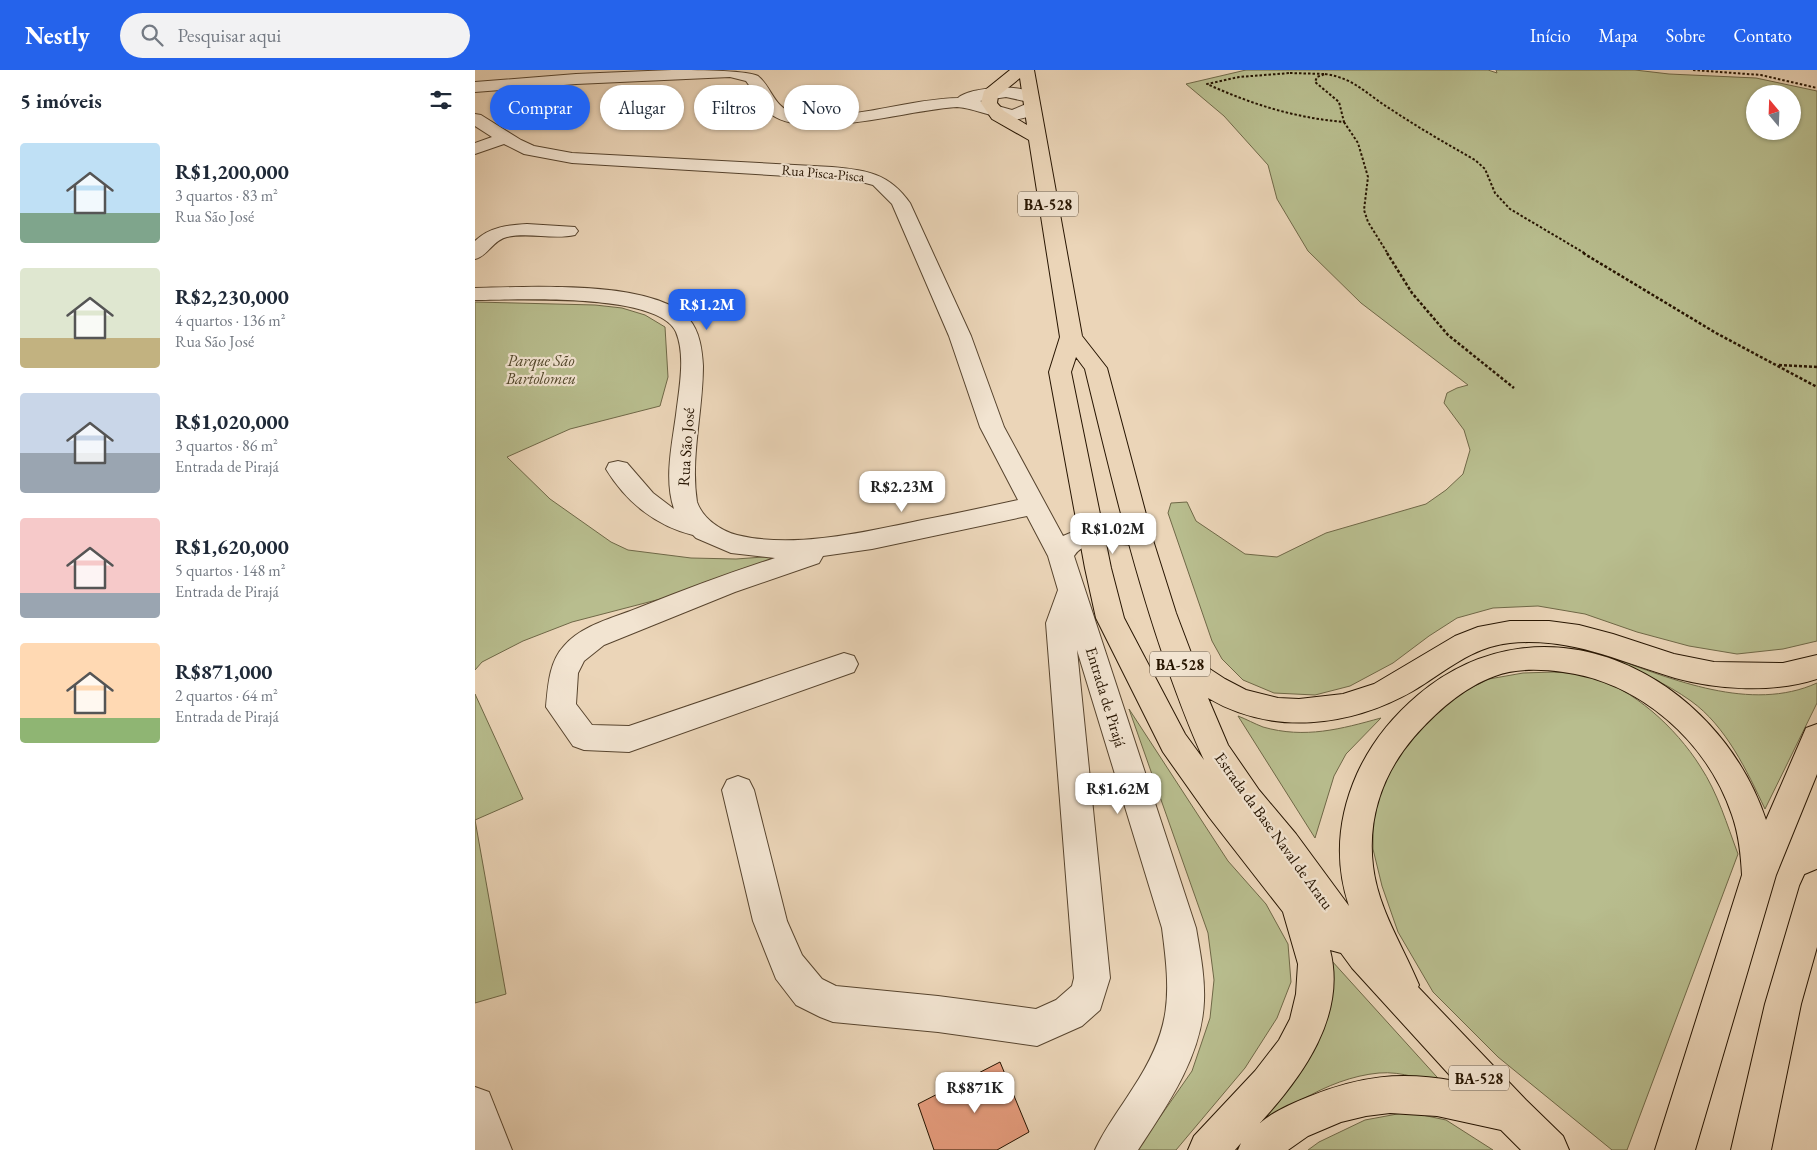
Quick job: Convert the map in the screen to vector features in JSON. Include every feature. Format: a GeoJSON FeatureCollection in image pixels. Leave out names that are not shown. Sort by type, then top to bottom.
{"type":"FeatureCollection","features":[{"type":"Feature","properties":{"kind":"main road"},"geometry":{"type":"LineString","coordinates":[[1020,70],[992,102],[1005,120],[1025,129],[1036,137]]}},
{"type":"Feature","properties":{"kind":"main road","name":"Estrada da Base Naval de Aratu"},"geometry":{"type":"LineString","coordinates":[[1026,70],[1071,337],[1096,368],[1139,538],[1162,613],[1199,716],[1216,754],[1363,956],[1512,1114],[1549,1150]]}},
{"type":"Feature","properties":{"kind":"main road"},"geometry":{"type":"LineString","coordinates":[[1071,337],[1060,372],[1111,618],[1138,676],[1174,744],[1220,806],[1297,903],[1363,956]]}},
{"type":"Feature","properties":{"kind":"main road"},"geometry":{"type":"LineString","coordinates":[[1181,665],[1209,686],[1237,699],[1288,711],[1338,708],[1384,693],[1461,644],[1479,637],[1501,633],[1533,632],[1580,636],[1687,669],[1741,676],[1802,673],[1817,667]]}},
{"type":"Feature","properties":{"kind":"main road"},"geometry":{"type":"LineString","coordinates":[[1410,1004],[1365,906],[1359,882],[1356,866],[1355,830],[1361,798],[1376,767],[1394,737],[1438,696],[1463,678],[1488,666],[1515,660],[1575,660],[1604,667],[1625,675],[1663,699],[1682,715],[1706,740],[1731,777],[1748,814],[1757,850],[1759,875]]}},
{"type":"Feature","properties":{"kind":"main road"},"geometry":{"type":"LineString","coordinates":[[1675,1150],[1759,875],[1817,737]]}},
{"type":"Feature","properties":{"kind":"main road"},"geometry":{"type":"LineString","coordinates":[[1751,1150],[1783,1004],[1817,886]]}},
{"type":"Feature","properties":{"kind":"main road"},"geometry":{"type":"LineString","coordinates":[[1208,1150],[1288,1061],[1305,1025],[1314,999],[1316,973],[1297,903]]}},
{"type":"Feature","properties":{"kind":"main road"},"geometry":{"type":"LineString","coordinates":[[1258,1150],[1289,1125],[1329,1107],[1368,1097],[1402,1092],[1439,1096],[1512,1114]]}},
{"type":"Feature","properties":{"kind":"street"},"geometry":{"type":"LineString","coordinates":[[551,70],[576,79]]}},
{"type":"Feature","properties":{"kind":"street"},"geometry":{"type":"LineString","coordinates":[[475,87],[576,79],[715,72],[737,73],[752,78],[768,104],[781,113],[790,117],[806,119],[843,117],[939,104],[992,102],[1005,114],[1017,114],[1028,110],[1030,102]]}},
{"type":"Feature","properties":{"kind":"street","name":"Rua Pisca-Pisca"},"geometry":{"type":"LineString","coordinates":[[475,119],[505,138],[530,150],[572,158],[832,172],[872,178],[883,183],[891,190],[901,204],[960,336],[992,427],[1061,556]]}},
{"type":"Feature","properties":{"kind":"street"},"geometry":{"type":"LineString","coordinates":[[475,149],[505,138]]}},
{"type":"Feature","properties":{"kind":"street"},"geometry":{"type":"LineString","coordinates":[[475,253],[489,238],[500,233],[518,230],[568,231]]}},
{"type":"Feature","properties":{"kind":"street","name":"Rua São José"},"geometry":{"type":"LineString","coordinates":[[475,294],[587,295],[625,298],[647,303],[665,311],[681,322],[688,334],[692,379],[685,450],[683,499],[688,513],[699,527],[720,540],[744,547],[773,549],[815,548],[861,542],[1034,505]]}},
{"type":"Feature","properties":{"kind":"street"},"geometry":{"type":"LineString","coordinates":[[618,469],[653,507],[665,517],[681,524],[699,527]]}},
{"type":"Feature","properties":{"kind":"street"},"geometry":{"type":"LineString","coordinates":[[1061,556],[1062,550],[1067,544],[1075,540],[1126,533],[1139,538]]}},
{"type":"Feature","properties":{"kind":"street"},"geometry":{"type":"LineString","coordinates":[[844,664],[629,739],[584,737],[561,707],[564,673],[573,654],[595,637],[725,585],[810,556],[861,542]]}},
{"type":"Feature","properties":{"kind":"street","name":"Entrada de Pirajá"},"geometry":{"type":"LineString","coordinates":[[1061,556],[1179,928],[1186,975],[1185,1011],[1178,1042],[1164,1076],[1115,1150]]}},
{"type":"Feature","properties":{"kind":"street"},"geometry":{"type":"LineString","coordinates":[[738,790],[770,921],[789,967],[809,992],[833,1004],[929,1013],[1037,1028],[1069,1013],[1087,997],[1092,978],[1059,623],[1072,590]]}},
{"type":"Feature","properties":{"kind":"street"},"geometry":{"type":"LineString","coordinates":[[475,1106],[492,1150]]}},
{"type":"Feature","properties":{"kind":"path"},"geometry":{"type":"LineString","coordinates":[[1693,70],[1761,75],[1817,88]]}},
{"type":"Feature","properties":{"kind":"path"},"geometry":{"type":"LineString","coordinates":[[1343,122],[1298,117],[1234,96],[1207,84],[1245,75],[1279,72],[1326,74],[1354,81],[1375,100],[1475,160],[1485,169],[1495,193],[1510,208],[1716,334],[1817,386]]}},
{"type":"Feature","properties":{"kind":"path"},"geometry":{"type":"LineString","coordinates":[[1326,74],[1317,77],[1315,82],[1341,103],[1343,122],[1358,143],[1363,157],[1368,177],[1364,210],[1368,222],[1412,293],[1448,335],[1514,388]]}},
{"type":"Feature","properties":{"kind":"path"},"geometry":{"type":"LineString","coordinates":[[1776,365],[1817,367]]}},
{"type":"Feature","properties":{"kind":"green space"},"geometry":{"type":"Polygon","coordinates":[[[1246,70],[1488,70],[1497,73],[1496,70],[1635,70],[1669,74],[1756,78],[1789,85],[1746,85],[1746,140],[1801,140],[1801,88],[1817,91],[1817,641],[1783,649],[1737,654],[1689,646],[1637,632],[1585,614],[1538,606],[1493,608],[1457,618],[1393,663],[1350,686],[1315,695],[1274,693],[1243,680],[1222,659],[1212,641],[1168,513],[1171,503],[1187,502],[1196,521],[1245,554],[1277,557],[1326,533],[1426,504],[1446,490],[1463,474],[1470,450],[1464,430],[1444,403],[1447,393],[1468,385],[1361,303],[1308,251],[1277,199],[1268,165],[1224,116],[1186,84],[1246,70]]]}},
{"type":"Feature","properties":{"kind":"green space","name":"Parque São Bartolomeu"},"geometry":{"type":"Polygon","coordinates":[[[475,302],[595,305],[622,308],[645,315],[665,327],[668,377],[660,406],[570,429],[507,457],[550,499],[611,542],[628,550],[691,558],[736,559],[777,556],[776,562],[695,590],[572,622],[523,641],[482,662],[475,670],[475,302]]]}},
{"type":"Feature","properties":{"kind":"green space"},"geometry":{"type":"Polygon","coordinates":[[[1610,657],[1685,683],[1739,694],[1766,695],[1792,691],[1817,683],[1817,703],[1765,809],[1734,750],[1715,723],[1703,711],[1672,688],[1610,657]]]}},
{"type":"Feature","properties":{"kind":"green space"},"geometry":{"type":"Polygon","coordinates":[[[1554,672],[1585,675],[1605,682],[1637,700],[1666,724],[1690,752],[1706,776],[1722,809],[1738,854],[1627,1150],[1612,1150],[1498,1057],[1433,992],[1398,932],[1382,886],[1373,849],[1373,815],[1384,783],[1402,751],[1433,716],[1456,695],[1489,679],[1523,673],[1554,672]]]}},
{"type":"Feature","properties":{"kind":"green space"},"geometry":{"type":"Polygon","coordinates":[[[475,694],[523,799],[475,820],[475,694]]]}},
{"type":"Feature","properties":{"kind":"green space"},"geometry":{"type":"Polygon","coordinates":[[[1129,709],[1228,861],[1266,904],[1288,944],[1291,982],[1277,1018],[1245,1068],[1176,1150],[1137,1150],[1192,1071],[1210,1018],[1214,980],[1208,933],[1129,709]]]}},
{"type":"Feature","properties":{"kind":"green space"},"geometry":{"type":"Polygon","coordinates":[[[1238,716],[1263,727],[1278,731],[1294,732],[1337,729],[1381,718],[1346,754],[1334,776],[1315,838],[1238,716]]]}},
{"type":"Feature","properties":{"kind":"green space"},"geometry":{"type":"Polygon","coordinates":[[[475,820],[506,994],[475,1003],[475,820]]]}},
{"type":"Feature","properties":{"kind":"green space"},"geometry":{"type":"Polygon","coordinates":[[[1322,950],[1446,1087],[1396,1073],[1359,1076],[1340,1082],[1303,1099],[1268,1122],[1237,1146],[1322,950]]]}},
{"type":"Feature","properties":{"kind":"green space"},"geometry":{"type":"Polygon","coordinates":[[[1408,1112],[1446,1120],[1493,1150],[1308,1150],[1319,1142],[1365,1120],[1408,1112]]]}},
{"type":"Feature","properties":{"kind":"building"},"geometry":{"type":"Polygon","coordinates":[[[1000,1062],[1029,1132],[997,1150],[934,1150],[918,1104],[1000,1062]]]}}]}
